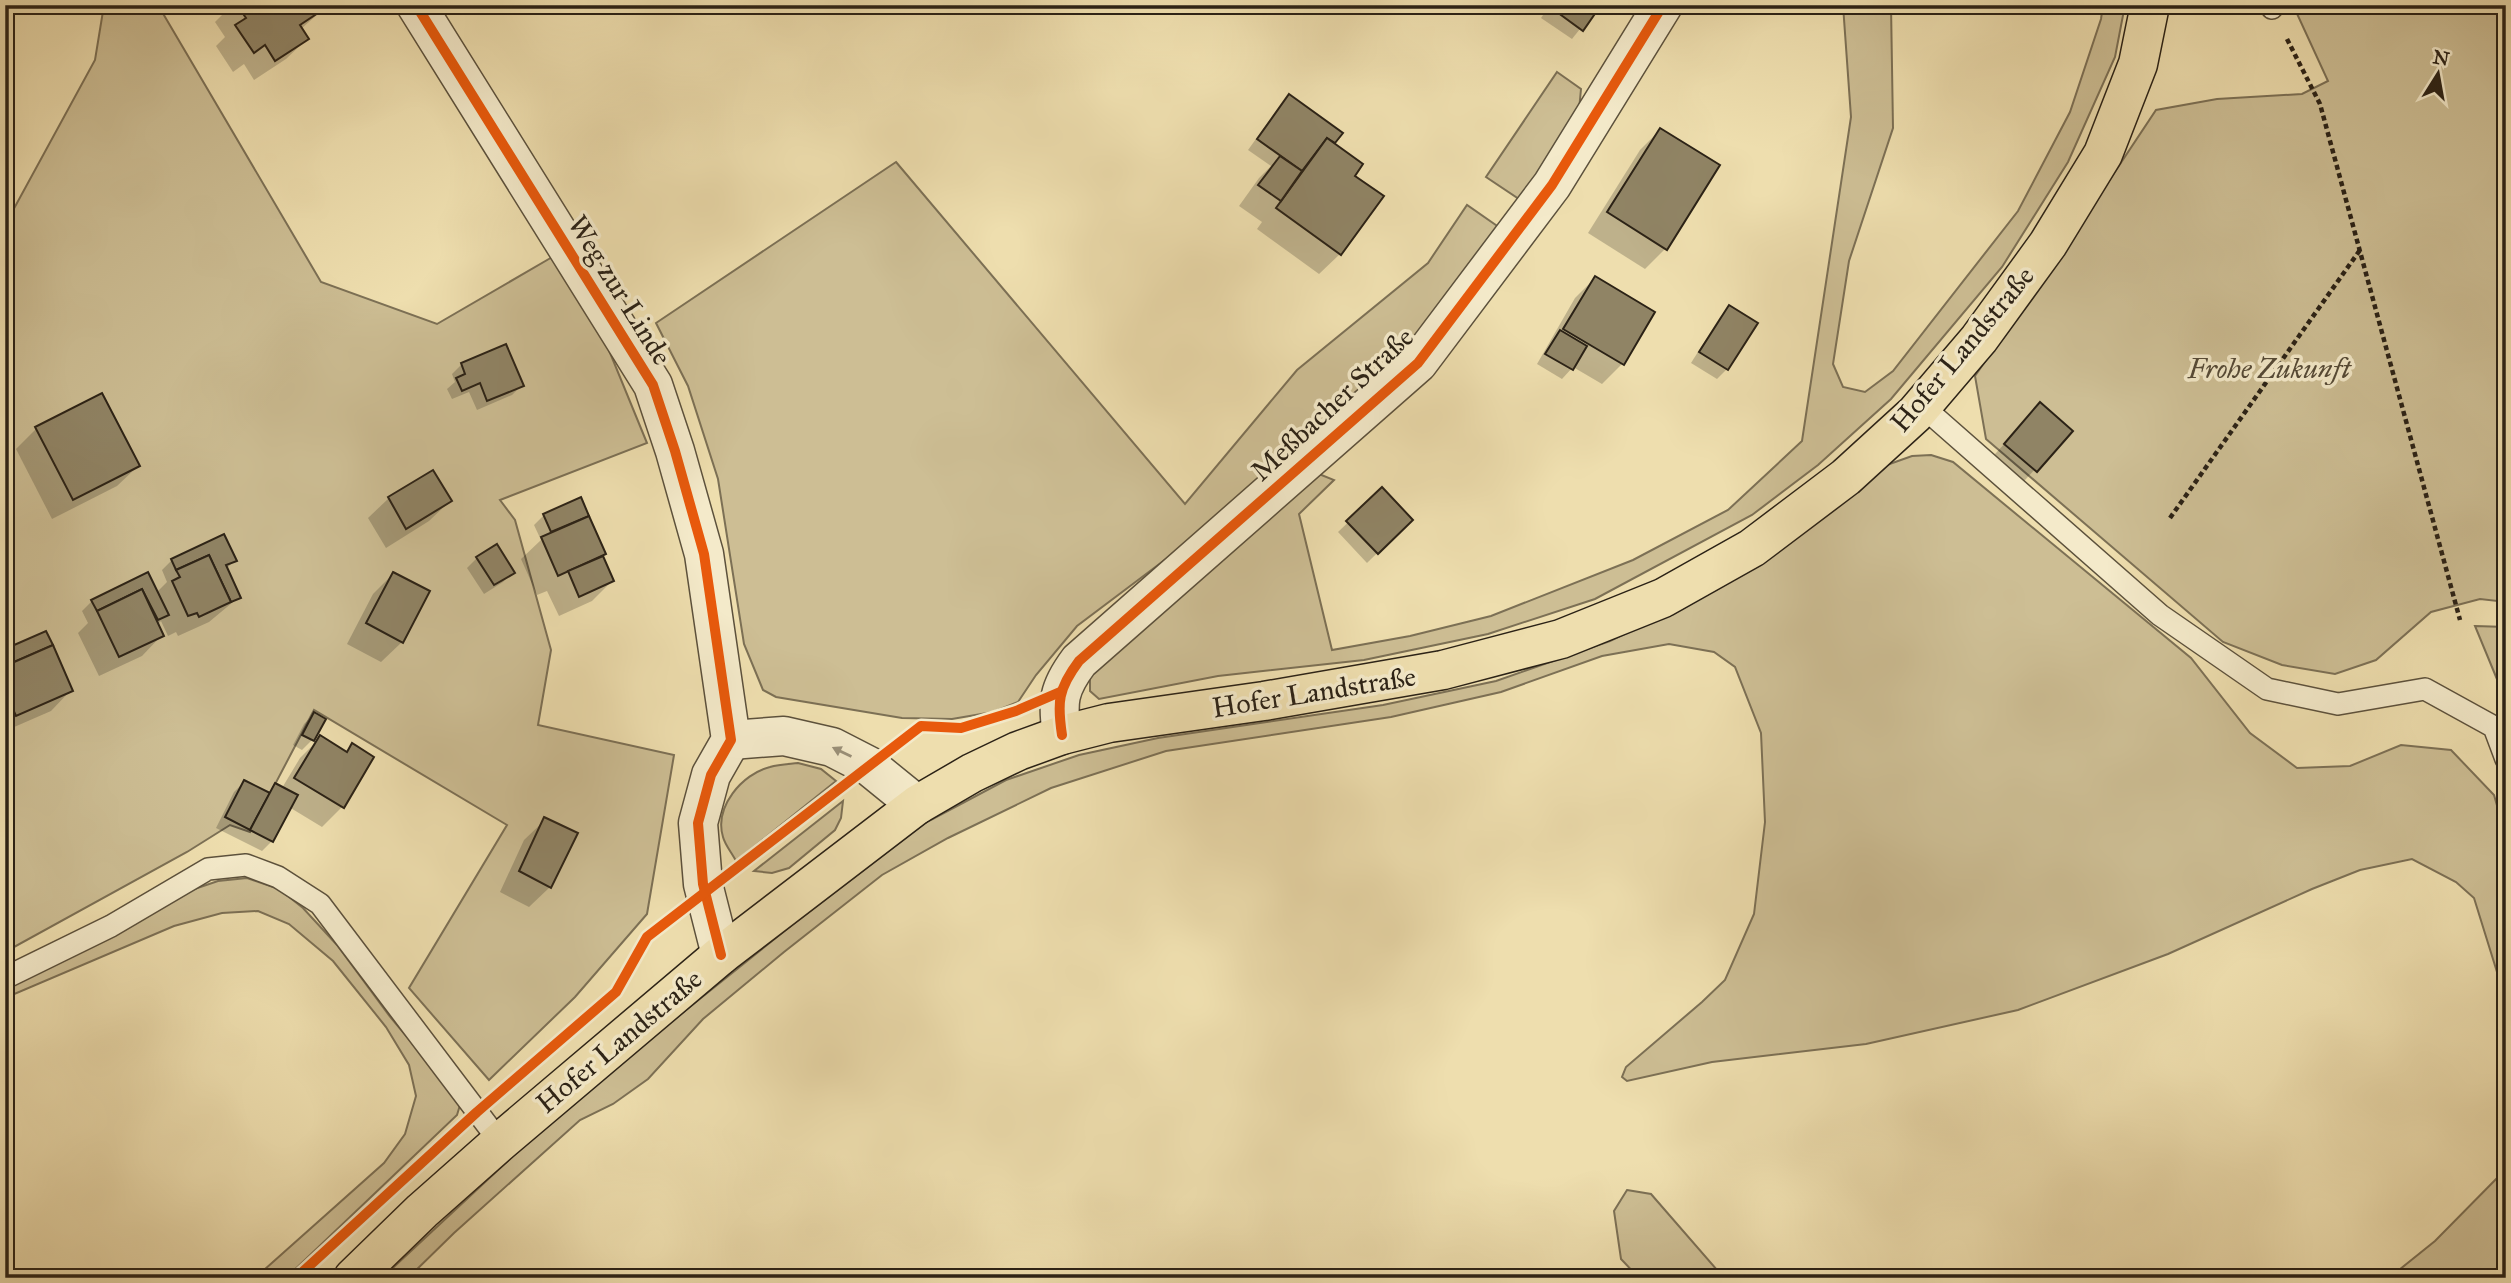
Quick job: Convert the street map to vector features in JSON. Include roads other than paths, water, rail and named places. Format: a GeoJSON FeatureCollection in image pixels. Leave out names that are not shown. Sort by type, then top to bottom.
{"type":"FeatureCollection","features":[{"type":"Feature","properties":{"kind":"main road","name":"Hofer Landstraße"},"geometry":{"type":"LineString","coordinates":[[353,1278],[422,1211],[500,1142],[721,955],[917,805],[972,773],[1018,751],[1062,735],[1109,723],[1264,701],[1443,670],[1561,639],[1663,598],[1752,548],[1846,477],[1922,406],[1979,339],[2049,244],[2103,154],[2138,64],[2150,5]]}},
{"type":"Feature","properties":{"kind":"street","name":"Weg zur Linde"},"geometry":{"type":"LineString","coordinates":[[416,5],[653,385],[704,554],[731,740]]}},
{"type":"Feature","properties":{"kind":"street","name":"Meßbacher Straße"},"geometry":{"type":"LineString","coordinates":[[1062,735],[1060,692],[1067,676],[1079,662],[1418,363],[1552,186],[1663,5]]}},
{"type":"Feature","properties":{"kind":"street"},"geometry":{"type":"LineString","coordinates":[[721,955],[703,884],[698,823],[711,775],[731,740],[784,736],[832,747],[869,766],[917,805]]}},
{"type":"Feature","properties":{"kind":"lane"},"geometry":{"type":"LineString","coordinates":[[1922,406],[2160,615],[2267,689],[2338,704],[2425,690],[2494,727],[2506,760]]}},
{"type":"Feature","properties":{"kind":"lane"},"geometry":{"type":"LineString","coordinates":[[5,978],[111,926],[208,869],[246,865],[278,877],[320,904],[500,1142]]}},
{"type":"Feature","properties":{"kind":"park label","name":"Frohe Zukunft"},"geometry":{"type":"Point","coordinates":[2269,368]}}]}
